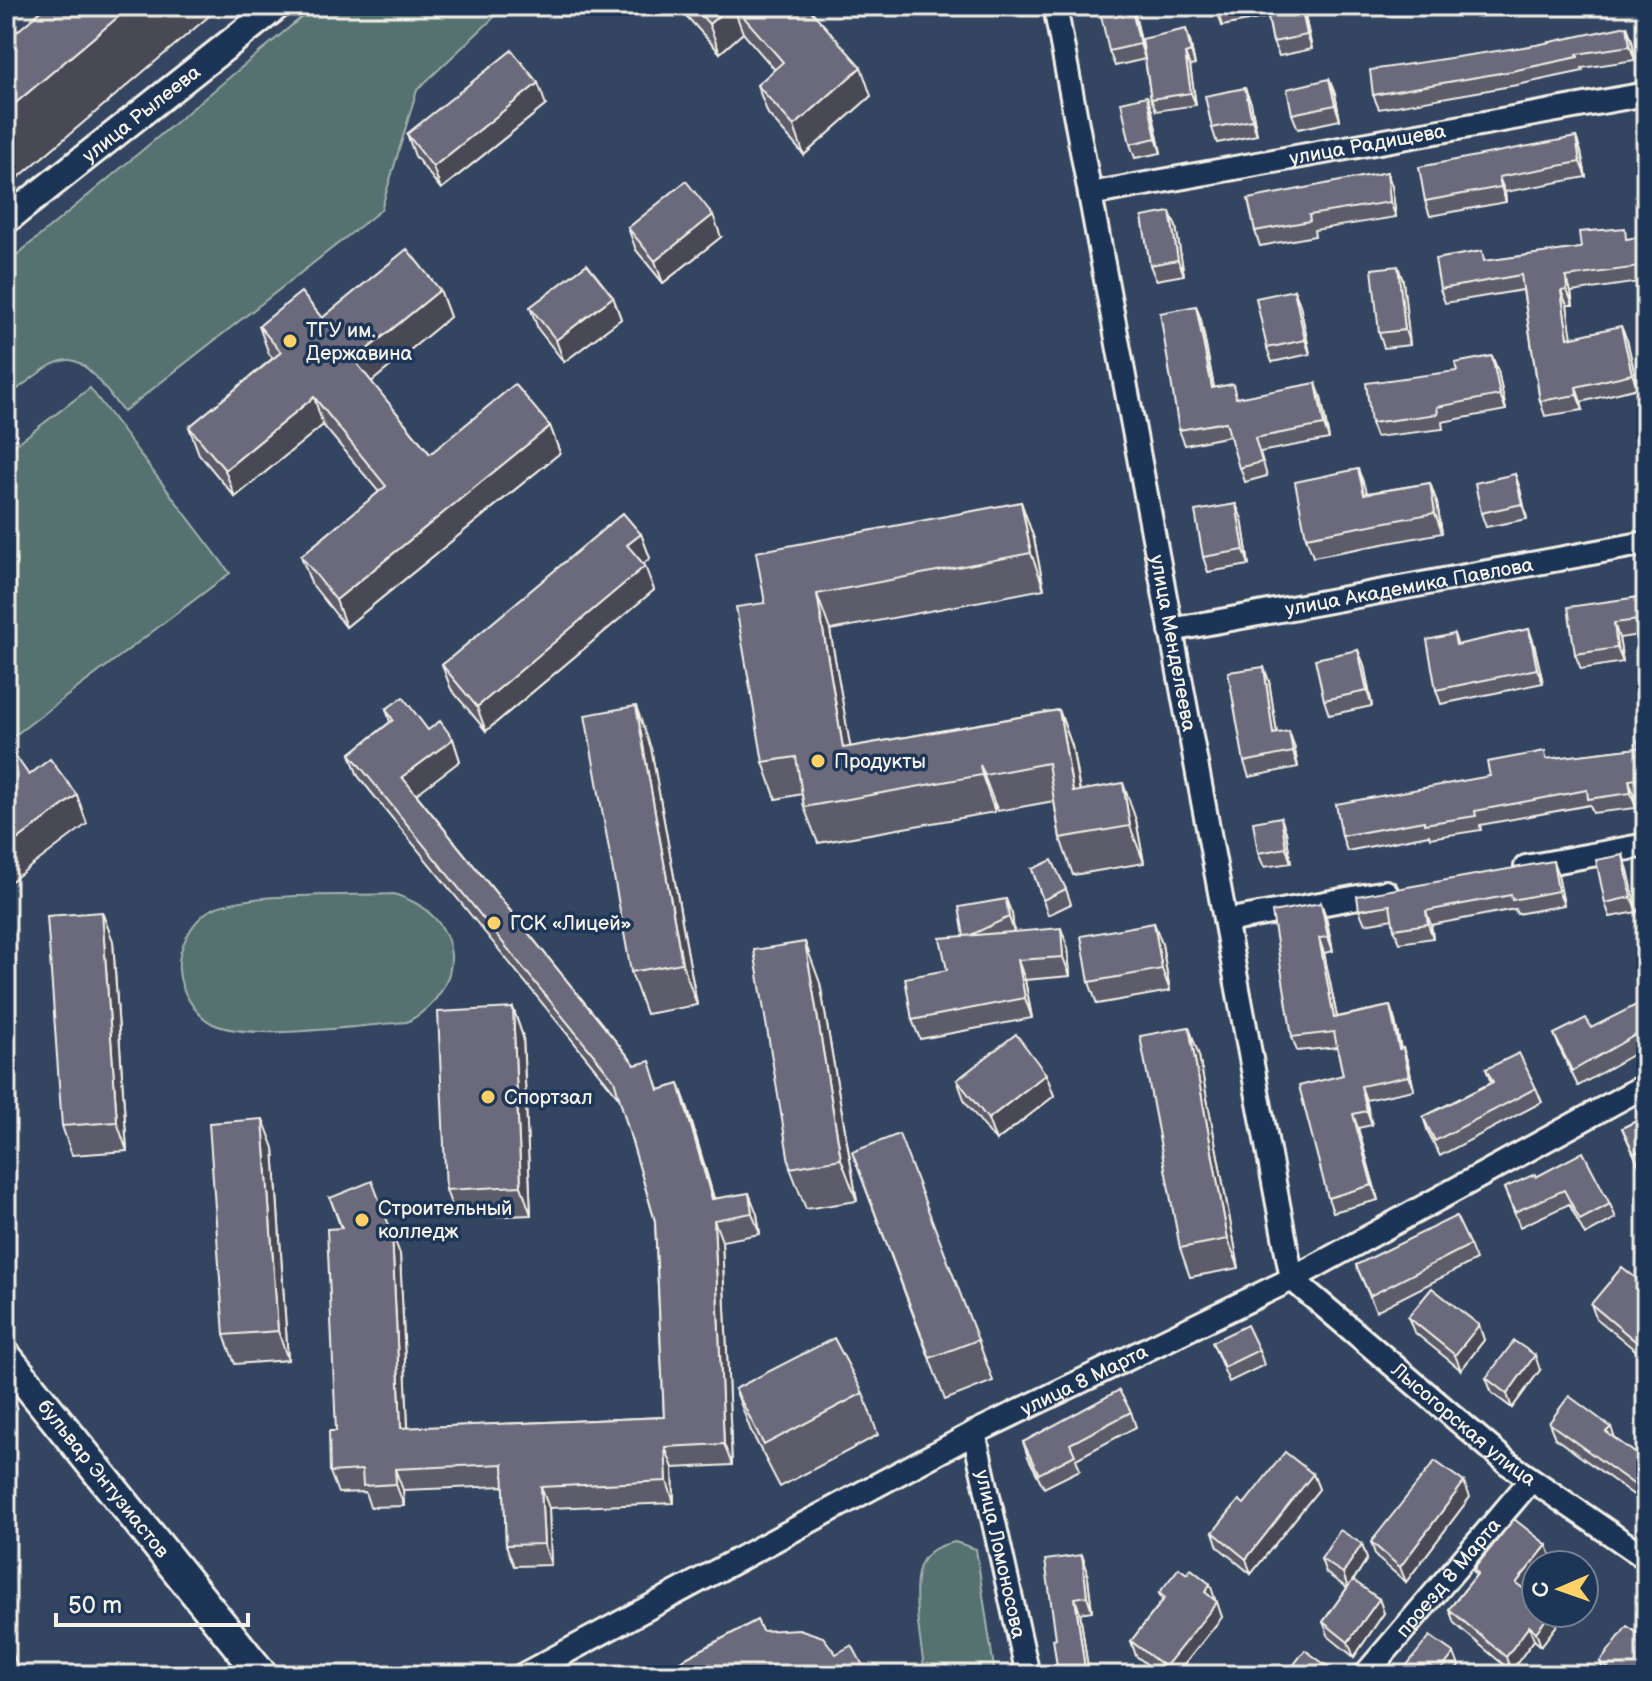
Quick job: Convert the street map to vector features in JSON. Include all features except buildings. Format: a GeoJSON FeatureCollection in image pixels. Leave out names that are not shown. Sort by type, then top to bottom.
{"type":"FeatureCollection","features":[{"type":"Feature","properties":{"kind":"main road","name":"бульвар Энтузиастов"},"geometry":{"type":"LineString","coordinates":[[6,1357],[262,1675]]}},
{"type":"Feature","properties":{"kind":"street","name":"улица Рылеева"},"geometry":{"type":"LineString","coordinates":[[6,220],[277,6]]}},
{"type":"Feature","properties":{"kind":"street","name":"улица Менделеева"},"geometry":{"type":"LineString","coordinates":[[1055,6],[1292,1279]]}},
{"type":"Feature","properties":{"kind":"street","name":"улица Радищева"},"geometry":{"type":"LineString","coordinates":[[1090,194],[1646,94]]}},
{"type":"Feature","properties":{"kind":"street","name":"улица Академика Павлова"},"geometry":{"type":"LineString","coordinates":[[1171,630],[1646,543]]}},
{"type":"Feature","properties":{"kind":"street"},"geometry":{"type":"LineString","coordinates":[[1506,870],[1646,845]]}},
{"type":"Feature","properties":{"kind":"street"},"geometry":{"type":"LineString","coordinates":[[1226,921],[1412,887]]}},
{"type":"Feature","properties":{"kind":"street","name":"улица 8 Марта"},"geometry":{"type":"LineString","coordinates":[[523,1675],[974,1433],[1292,1279],[1646,1085]]}},
{"type":"Feature","properties":{"kind":"street","name":"Лысогорская улица"},"geometry":{"type":"LineString","coordinates":[[1292,1279],[1531,1480],[1646,1558]]}},
{"type":"Feature","properties":{"kind":"street","name":"улица Ломоносова"},"geometry":{"type":"LineString","coordinates":[[974,1433],[1028,1675]]}},
{"type":"Feature","properties":{"kind":"street","name":"проезд 8 Марта"},"geometry":{"type":"LineString","coordinates":[[1365,1675],[1531,1480]]}},
{"type":"Feature","properties":{"kind":"green space"},"geometry":{"type":"Polygon","coordinates":[[[315,6],[506,6],[417,90],[381,210],[123,412],[92,374],[81,364],[70,360],[45,369],[6,398],[6,264],[315,6]]]}},
{"type":"Feature","properties":{"kind":"green space"},"geometry":{"type":"Polygon","coordinates":[[[90,388],[230,573],[6,742],[6,452],[90,388]]]}},
{"type":"Feature","properties":{"kind":"green space"},"geometry":{"type":"Polygon","coordinates":[[[394,894],[417,904],[435,918],[446,934],[451,953],[449,972],[442,990],[428,1007],[407,1022],[253,1032],[213,1024],[185,994],[179,970],[180,954],[191,930],[207,912],[222,905],[268,898],[394,894]]]}},
{"type":"Feature","properties":{"kind":"green space"},"geometry":{"type":"Polygon","coordinates":[[[955,1542],[976,1549],[995,1675],[925,1675],[916,1599],[919,1570],[930,1553],[955,1542]]]}},
{"type":"Feature","properties":{"kind":"place","name":"ТГУ им. Державина"},"geometry":{"type":"Point","coordinates":[290,341]}},
{"type":"Feature","properties":{"kind":"place","name":"Продукты"},"geometry":{"type":"Point","coordinates":[818,761]}},
{"type":"Feature","properties":{"kind":"place","name":"ГСК «Лицей»"},"geometry":{"type":"Point","coordinates":[494,923]}},
{"type":"Feature","properties":{"kind":"place","name":"Спортзал"},"geometry":{"type":"Point","coordinates":[488,1097]}},
{"type":"Feature","properties":{"kind":"place","name":"Строительный колледж"},"geometry":{"type":"Point","coordinates":[362,1220]}}]}
